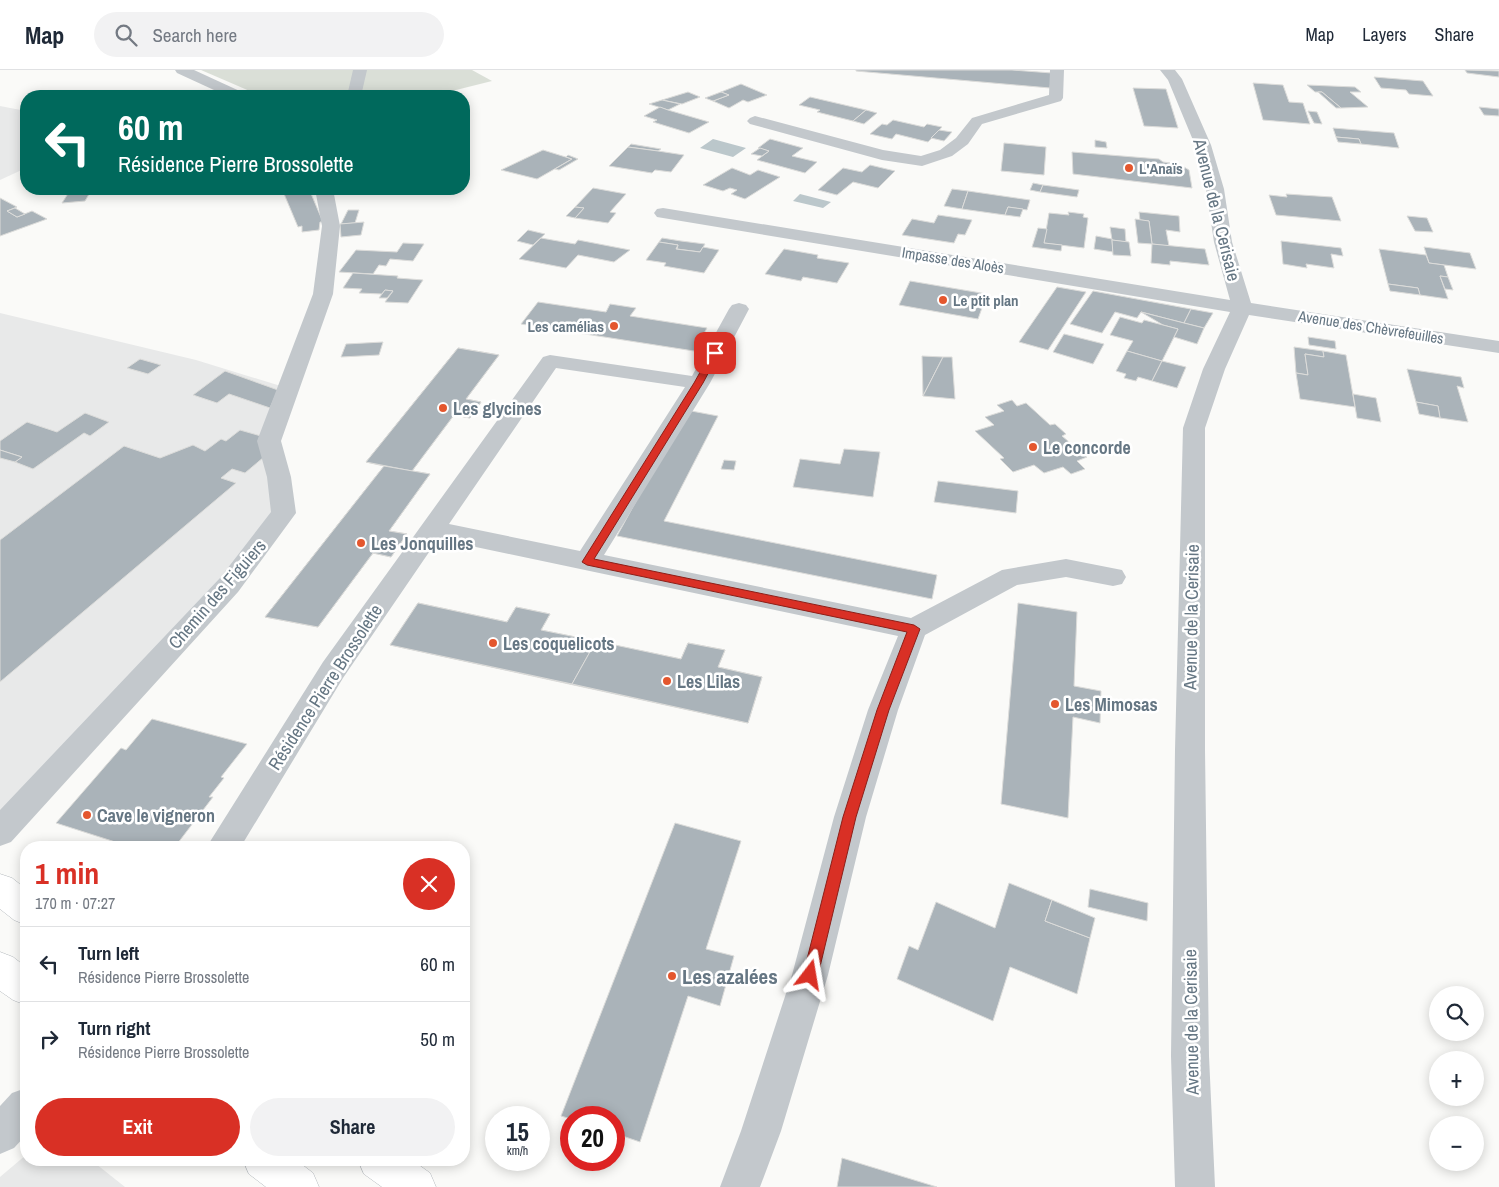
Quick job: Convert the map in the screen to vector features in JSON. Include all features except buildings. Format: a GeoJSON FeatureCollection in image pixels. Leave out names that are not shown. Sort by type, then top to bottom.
{"type":"FeatureCollection","features":[{"type":"Feature","properties":{"kind":"main road"},"geometry":{"type":"LineString","coordinates":[[0,889],[20,904]]}},
{"type":"Feature","properties":{"kind":"main road"},"geometry":{"type":"LineString","coordinates":[[0,970],[20,984]]}},
{"type":"Feature","properties":{"kind":"main road"},"geometry":{"type":"LineString","coordinates":[[271,1166],[300,1187]]}},
{"type":"Feature","properties":{"kind":"main road"},"geometry":{"type":"LineString","coordinates":[[386,1166],[416,1187]]}},
{"type":"Feature","properties":{"kind":"street"},"geometry":{"type":"LineString","coordinates":[[182,70],[226,90]]}},
{"type":"Feature","properties":{"kind":"street"},"geometry":{"type":"LineString","coordinates":[[355,90],[360,70]]}},
{"type":"Feature","properties":{"kind":"street"},"geometry":{"type":"LineString","coordinates":[[755,122],[882,155],[922,160],[946,153],[962,141],[977,121],[1056,98],[1057,70]]}},
{"type":"Feature","properties":{"kind":"street","name":"Avenue de la Cerisaie"},"geometry":{"type":"LineString","coordinates":[[1167,70],[1175,79],[1202,145],[1214,189],[1223,242],[1242,308],[1214,370],[1194,428],[1190,730],[1190,1056],[1195,1187]]}},
{"type":"Feature","properties":{"kind":"street","name":"Chemin des Figuiers"},"geometry":{"type":"LineString","coordinates":[[0,832],[229,585],[284,513],[279,477],[269,441],[323,294],[331,226],[325,195]]}},
{"type":"Feature","properties":{"kind":"street","name":"Impasse des Aloès"},"geometry":{"type":"LineString","coordinates":[[663,213],[1242,308]]}},
{"type":"Feature","properties":{"kind":"street","name":"Avenue des Chèvrefeuilles"},"geometry":{"type":"LineString","coordinates":[[1242,308],[1499,347]]}},
{"type":"Feature","properties":{"kind":"street"},"geometry":{"type":"LineString","coordinates":[[587,562],[699,383],[739,309]]}},
{"type":"Feature","properties":{"kind":"street","name":"Résidence Pierre Brossolette"},"geometry":{"type":"LineString","coordinates":[[226,841],[333,670],[550,361],[699,383]]}},
{"type":"Feature","properties":{"kind":"street"},"geometry":{"type":"LineString","coordinates":[[432,529],[914,629],[1012,577],[1066,568],[1113,577]]}},
{"type":"Feature","properties":{"kind":"street"},"geometry":{"type":"LineString","coordinates":[[740,1187],[810,975],[850,817],[880,719],[914,629]]}},
{"type":"Feature","properties":{"kind":"street"},"geometry":{"type":"LineString","coordinates":[[0,1134],[20,1113]]}},
{"type":"Feature","properties":{"kind":"shaded area"},"geometry":{"type":"Polygon","coordinates":[[[201,70],[472,70],[492,81],[456,90],[247,90],[201,70]]]}},
{"type":"Feature","properties":{"kind":"shaded area"},"geometry":{"type":"Polygon","coordinates":[[[0,106],[20,110],[20,171],[0,180],[0,106]]]}},
{"type":"Feature","properties":{"kind":"shaded area"},"geometry":{"type":"Polygon","coordinates":[[[713,139],[746,148],[733,157],[700,148],[713,139]]]}},
{"type":"Feature","properties":{"kind":"shaded area"},"geometry":{"type":"Polygon","coordinates":[[[800,194],[831,202],[823,208],[793,201],[800,194]]]}},
{"type":"Feature","properties":{"kind":"shaded area"},"geometry":{"type":"Polygon","coordinates":[[[0,313],[196,360],[284,387],[277,513],[223,582],[0,819],[0,313]]]}},
{"type":"Feature","properties":{"kind":"shaded area"},"geometry":{"type":"Polygon","coordinates":[[[20,1160],[20,1166],[99,1166],[125,1187],[0,1187],[0,1177],[20,1160]]]}},
{"type":"Feature","properties":{"kind":"place","name":"L'Anaïs"},"geometry":{"type":"Point","coordinates":[1129,168]}},
{"type":"Feature","properties":{"kind":"place","name":"Le ptit plan"},"geometry":{"type":"Point","coordinates":[943,300]}},
{"type":"Feature","properties":{"kind":"place","name":"Les camélias"},"geometry":{"type":"Point","coordinates":[614,326]}},
{"type":"Feature","properties":{"kind":"place","name":"Les glycines"},"geometry":{"type":"Point","coordinates":[443,408]}},
{"type":"Feature","properties":{"kind":"place","name":"Le concorde"},"geometry":{"type":"Point","coordinates":[1033,447]}},
{"type":"Feature","properties":{"kind":"place","name":"Les Jonquilles"},"geometry":{"type":"Point","coordinates":[361,543]}},
{"type":"Feature","properties":{"kind":"place","name":"Les coquelicots"},"geometry":{"type":"Point","coordinates":[493,643]}},
{"type":"Feature","properties":{"kind":"place","name":"Les Lilas"},"geometry":{"type":"Point","coordinates":[667,681]}},
{"type":"Feature","properties":{"kind":"place","name":"Les Mimosas"},"geometry":{"type":"Point","coordinates":[1055,704]}},
{"type":"Feature","properties":{"kind":"place","name":"Cave le vigneron"},"geometry":{"type":"Point","coordinates":[87,815]}},
{"type":"Feature","properties":{"kind":"place","name":"Les azalées"},"geometry":{"type":"Point","coordinates":[672,976]}},
{"type":"Feature","properties":{"kind":"route"},"geometry":{"type":"LineString","coordinates":[[715,353],[699,383],[587,562],[914,629],[883,710],[850,817],[810,975]]}}]}
